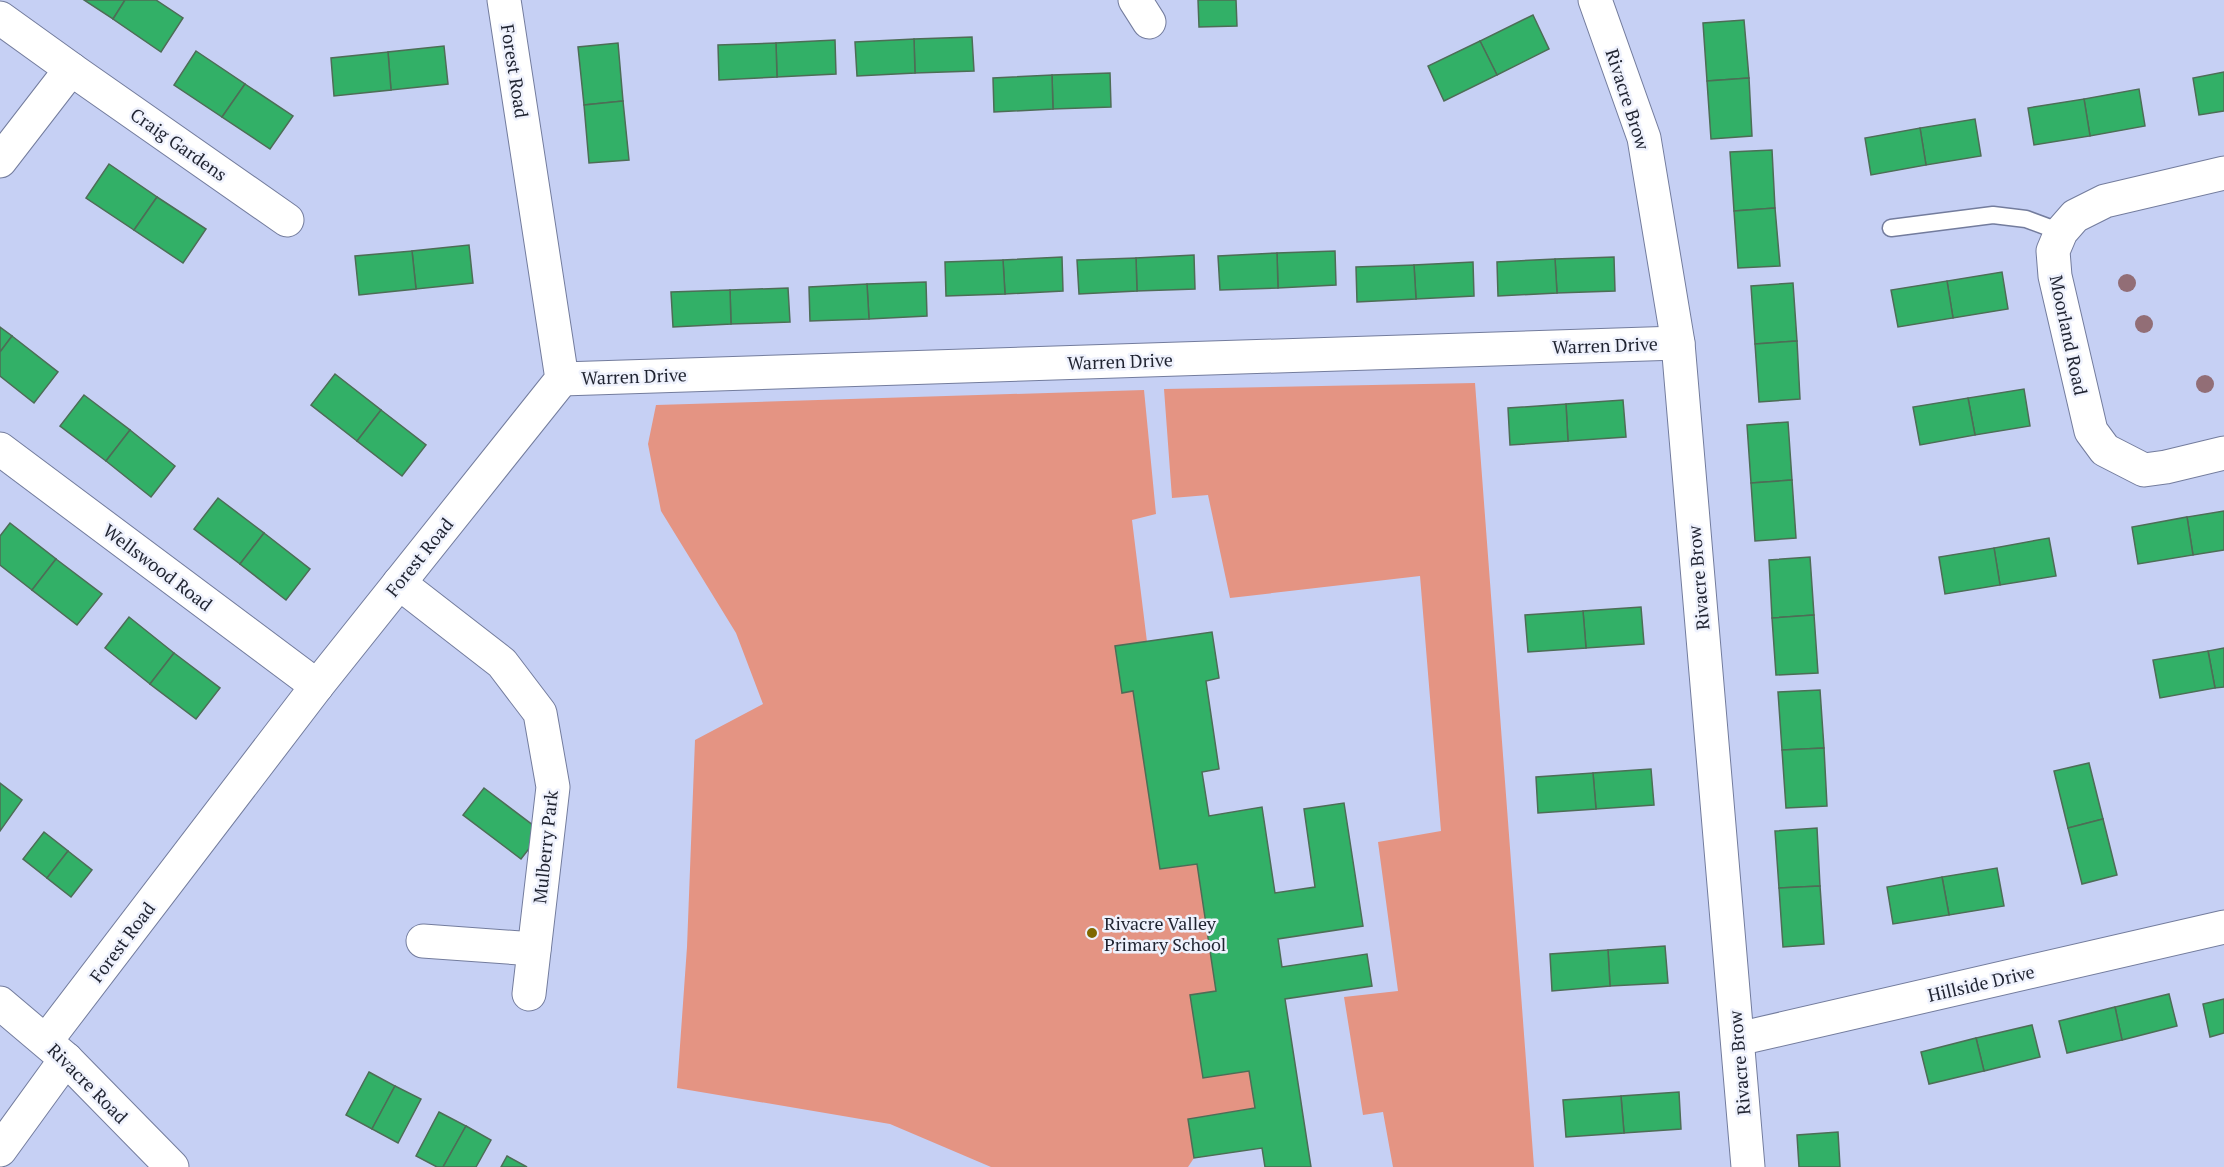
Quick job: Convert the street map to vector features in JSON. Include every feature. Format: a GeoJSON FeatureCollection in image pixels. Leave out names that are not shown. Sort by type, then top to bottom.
{"type":"FeatureCollection","features":[{"type":"Feature","properties":{"kind":"street","name":"Forest Road"},"geometry":{"type":"LineString","coordinates":[[0,1150],[56,1050],[317,686],[562,379],[504,0]]}},
{"type":"Feature","properties":{"kind":"street","name":"Rivacre Brow"},"geometry":{"type":"LineString","coordinates":[[1595,0],[1644,138],[1678,343],[1748,1167]]}},
{"type":"Feature","properties":{"kind":"street","name":"Craig Gardens"},"geometry":{"type":"LineString","coordinates":[[0,18],[287,220]]}},
{"type":"Feature","properties":{"kind":"street"},"geometry":{"type":"LineString","coordinates":[[0,161],[71,69]]}},
{"type":"Feature","properties":{"kind":"street"},"geometry":{"type":"LineString","coordinates":[[2061,232],[2075,216],[2105,201],[2224,173]]}},
{"type":"Feature","properties":{"kind":"street","name":"Moorland Road"},"geometry":{"type":"LineString","coordinates":[[2061,232],[2053,251],[2055,276],[2091,431],[2106,450],[2144,470],[2224,453]]}},
{"type":"Feature","properties":{"kind":"street","name":"Warren Drive"},"geometry":{"type":"LineString","coordinates":[[562,379],[1678,343]]}},
{"type":"Feature","properties":{"kind":"street","name":"Wellswood Road"},"geometry":{"type":"LineString","coordinates":[[0,449],[317,686]]}},
{"type":"Feature","properties":{"kind":"street","name":"Mulberry Park"},"geometry":{"type":"LineString","coordinates":[[399,583],[502,663],[540,713],[553,787],[529,994]]}},
{"type":"Feature","properties":{"kind":"street","name":"Hillside Drive"},"geometry":{"type":"LineString","coordinates":[[1738,1039],[2224,927]]}},
{"type":"Feature","properties":{"kind":"street"},"geometry":{"type":"LineString","coordinates":[[423,941],[534,949]]}},
{"type":"Feature","properties":{"kind":"street","name":"Rivacre Road"},"geometry":{"type":"LineString","coordinates":[[0,1003],[56,1050],[172,1167]]}},
{"type":"Feature","properties":{"kind":"lane"},"geometry":{"type":"LineString","coordinates":[[1891,228],[1993,215],[2026,219],[2061,232]]}},
{"type":"Feature","properties":{"kind":"shaded area"},"geometry":{"type":"Polygon","coordinates":[[[1475,383],[1534,1167],[1393,1167],[1383,1112],[1363,1115],[1344,997],[1398,991],[1378,842],[1441,831],[1420,576],[1230,598],[1208,495],[1172,498],[1164,389],[1475,383]]]}},
{"type":"Feature","properties":{"kind":"shaded area"},"geometry":{"type":"Polygon","coordinates":[[[1144,390],[1156,514],[1132,520],[1147,642],[1115,647],[1122,692],[1133,691],[1160,869],[1197,864],[1216,991],[1190,995],[1203,1077],[1249,1071],[1255,1108],[1188,1119],[1194,1158],[1188,1167],[991,1167],[890,1124],[677,1088],[687,947],[695,740],[763,704],[736,633],[661,511],[648,444],[656,405],[1144,390]]]}},
{"type":"Feature","properties":{"kind":"building"},"geometry":{"type":"Polygon","coordinates":[[[84,0],[125,0],[113,19],[84,0]]]}},
{"type":"Feature","properties":{"kind":"building"},"geometry":{"type":"Polygon","coordinates":[[[125,0],[156,0],[183,18],[161,52],[113,19],[125,0]]]}},
{"type":"Feature","properties":{"kind":"building"},"geometry":{"type":"Polygon","coordinates":[[[1198,0],[1236,0],[1237,26],[1199,27],[1198,0]]]}},
{"type":"Feature","properties":{"kind":"building"},"geometry":{"type":"Polygon","coordinates":[[[1533,15],[1549,49],[1497,75],[1480,41],[1533,15]]]}},
{"type":"Feature","properties":{"kind":"building"},"geometry":{"type":"Polygon","coordinates":[[[1744,20],[1749,78],[1707,81],[1703,23],[1744,20]]]}},
{"type":"Feature","properties":{"kind":"building"},"geometry":{"type":"Polygon","coordinates":[[[972,37],[974,71],[915,73],[914,39],[972,37]]]}},
{"type":"Feature","properties":{"kind":"building"},"geometry":{"type":"Polygon","coordinates":[[[914,39],[915,73],[857,76],[855,42],[914,39]]]}},
{"type":"Feature","properties":{"kind":"building"},"geometry":{"type":"Polygon","coordinates":[[[835,40],[836,74],[777,77],[776,43],[835,40]]]}},
{"type":"Feature","properties":{"kind":"building"},"geometry":{"type":"Polygon","coordinates":[[[1480,41],[1497,75],[1444,101],[1428,66],[1480,41]]]}},
{"type":"Feature","properties":{"kind":"building"},"geometry":{"type":"Polygon","coordinates":[[[618,43],[623,101],[584,105],[578,47],[618,43]]]}},
{"type":"Feature","properties":{"kind":"building"},"geometry":{"type":"Polygon","coordinates":[[[776,43],[777,77],[719,80],[718,45],[776,43]]]}},
{"type":"Feature","properties":{"kind":"building"},"geometry":{"type":"Polygon","coordinates":[[[444,46],[448,84],[391,90],[388,52],[444,46]]]}},
{"type":"Feature","properties":{"kind":"building"},"geometry":{"type":"Polygon","coordinates":[[[196,51],[245,84],[222,117],[174,85],[196,51]]]}},
{"type":"Feature","properties":{"kind":"building"},"geometry":{"type":"Polygon","coordinates":[[[388,52],[391,90],[334,96],[331,58],[388,52]]]}},
{"type":"Feature","properties":{"kind":"building"},"geometry":{"type":"Polygon","coordinates":[[[2224,72],[2224,111],[2199,115],[2193,78],[2224,72]]]}},
{"type":"Feature","properties":{"kind":"building"},"geometry":{"type":"Polygon","coordinates":[[[1110,73],[1111,107],[1053,109],[1052,75],[1110,73]]]}},
{"type":"Feature","properties":{"kind":"building"},"geometry":{"type":"Polygon","coordinates":[[[1052,75],[1053,109],[994,112],[993,78],[1052,75]]]}},
{"type":"Feature","properties":{"kind":"building"},"geometry":{"type":"Polygon","coordinates":[[[1749,78],[1752,136],[1711,139],[1707,81],[1749,78]]]}},
{"type":"Feature","properties":{"kind":"building"},"geometry":{"type":"Polygon","coordinates":[[[245,84],[293,116],[270,149],[222,117],[245,84]]]}},
{"type":"Feature","properties":{"kind":"building"},"geometry":{"type":"Polygon","coordinates":[[[2139,89],[2145,126],[2090,136],[2084,99],[2139,89]]]}},
{"type":"Feature","properties":{"kind":"building"},"geometry":{"type":"Polygon","coordinates":[[[2084,99],[2090,136],[2034,145],[2028,108],[2084,99]]]}},
{"type":"Feature","properties":{"kind":"building"},"geometry":{"type":"Polygon","coordinates":[[[623,101],[629,160],[589,163],[584,105],[623,101]]]}},
{"type":"Feature","properties":{"kind":"building"},"geometry":{"type":"Polygon","coordinates":[[[1975,119],[1981,156],[1926,165],[1920,128],[1975,119]]]}},
{"type":"Feature","properties":{"kind":"building"},"geometry":{"type":"Polygon","coordinates":[[[1920,128],[1926,165],[1871,175],[1865,138],[1920,128]]]}},
{"type":"Feature","properties":{"kind":"building"},"geometry":{"type":"Polygon","coordinates":[[[1772,150],[1775,208],[1734,211],[1730,152],[1772,150]]]}},
{"type":"Feature","properties":{"kind":"building"},"geometry":{"type":"Polygon","coordinates":[[[109,164],[157,197],[134,230],[86,198],[109,164]]]}},
{"type":"Feature","properties":{"kind":"building"},"geometry":{"type":"Polygon","coordinates":[[[157,197],[206,229],[183,263],[134,230],[157,197]]]}},
{"type":"Feature","properties":{"kind":"building"},"geometry":{"type":"Polygon","coordinates":[[[1775,208],[1780,266],[1738,268],[1734,211],[1775,208]]]}},
{"type":"Feature","properties":{"kind":"building"},"geometry":{"type":"Polygon","coordinates":[[[469,245],[473,283],[416,289],[412,251],[469,245]]]}},
{"type":"Feature","properties":{"kind":"building"},"geometry":{"type":"Polygon","coordinates":[[[412,251],[416,289],[359,295],[355,256],[412,251]]]}},
{"type":"Feature","properties":{"kind":"building"},"geometry":{"type":"Polygon","coordinates":[[[1335,251],[1336,285],[1278,288],[1277,253],[1335,251]]]}},
{"type":"Feature","properties":{"kind":"building"},"geometry":{"type":"Polygon","coordinates":[[[1277,253],[1278,288],[1220,290],[1218,256],[1277,253]]]}},
{"type":"Feature","properties":{"kind":"building"},"geometry":{"type":"Polygon","coordinates":[[[1194,255],[1195,289],[1137,291],[1136,258],[1194,255]]]}},
{"type":"Feature","properties":{"kind":"building"},"geometry":{"type":"Polygon","coordinates":[[[1062,257],[1063,291],[1005,294],[1003,260],[1062,257]]]}},
{"type":"Feature","properties":{"kind":"building"},"geometry":{"type":"Polygon","coordinates":[[[1614,257],[1615,291],[1557,293],[1555,259],[1614,257]]]}},
{"type":"Feature","properties":{"kind":"building"},"geometry":{"type":"Polygon","coordinates":[[[1136,258],[1137,291],[1079,294],[1077,260],[1136,258]]]}},
{"type":"Feature","properties":{"kind":"building"},"geometry":{"type":"Polygon","coordinates":[[[1555,259],[1557,293],[1498,296],[1497,262],[1555,259]]]}},
{"type":"Feature","properties":{"kind":"building"},"geometry":{"type":"Polygon","coordinates":[[[1003,260],[1005,294],[946,296],[945,262],[1003,260]]]}},
{"type":"Feature","properties":{"kind":"building"},"geometry":{"type":"Polygon","coordinates":[[[1473,262],[1474,296],[1416,299],[1414,265],[1473,262]]]}},
{"type":"Feature","properties":{"kind":"building"},"geometry":{"type":"Polygon","coordinates":[[[1414,265],[1416,299],[1357,302],[1356,267],[1414,265]]]}},
{"type":"Feature","properties":{"kind":"building"},"geometry":{"type":"Polygon","coordinates":[[[2002,272],[2008,309],[1953,318],[1947,281],[2002,272]]]}},
{"type":"Feature","properties":{"kind":"building"},"geometry":{"type":"Polygon","coordinates":[[[1947,281],[1953,318],[1898,327],[1891,290],[1947,281]]]}},
{"type":"Feature","properties":{"kind":"building"},"geometry":{"type":"Polygon","coordinates":[[[926,282],[927,316],[869,319],[867,284],[926,282]]]}},
{"type":"Feature","properties":{"kind":"building"},"geometry":{"type":"Polygon","coordinates":[[[1793,283],[1797,341],[1755,344],[1751,286],[1793,283]]]}},
{"type":"Feature","properties":{"kind":"building"},"geometry":{"type":"Polygon","coordinates":[[[867,284],[869,319],[810,321],[809,287],[867,284]]]}},
{"type":"Feature","properties":{"kind":"building"},"geometry":{"type":"Polygon","coordinates":[[[788,288],[790,322],[731,324],[730,290],[788,288]]]}},
{"type":"Feature","properties":{"kind":"building"},"geometry":{"type":"Polygon","coordinates":[[[730,290],[731,324],[673,327],[671,292],[730,290]]]}},
{"type":"Feature","properties":{"kind":"building"},"geometry":{"type":"Polygon","coordinates":[[[0,327],[12,336],[0,352],[0,327]]]}},
{"type":"Feature","properties":{"kind":"building"},"geometry":{"type":"Polygon","coordinates":[[[12,336],[58,372],[34,403],[0,376],[0,352],[12,336]]]}},
{"type":"Feature","properties":{"kind":"building"},"geometry":{"type":"Polygon","coordinates":[[[1797,341],[1800,399],[1759,402],[1755,344],[1797,341]]]}},
{"type":"Feature","properties":{"kind":"building"},"geometry":{"type":"Polygon","coordinates":[[[335,374],[381,410],[357,441],[311,405],[335,374]]]}},
{"type":"Feature","properties":{"kind":"building"},"geometry":{"type":"Polygon","coordinates":[[[2024,389],[2030,426],[1975,435],[1968,398],[2024,389]]]}},
{"type":"Feature","properties":{"kind":"building"},"geometry":{"type":"Polygon","coordinates":[[[84,395],[130,430],[106,461],[60,426],[84,395]]]}},
{"type":"Feature","properties":{"kind":"building"},"geometry":{"type":"Polygon","coordinates":[[[1968,398],[1975,435],[1920,445],[1913,407],[1968,398]]]}},
{"type":"Feature","properties":{"kind":"building"},"geometry":{"type":"Polygon","coordinates":[[[1623,400],[1626,437],[1568,441],[1566,404],[1623,400]]]}},
{"type":"Feature","properties":{"kind":"building"},"geometry":{"type":"Polygon","coordinates":[[[1566,404],[1568,441],[1510,445],[1508,408],[1566,404]]]}},
{"type":"Feature","properties":{"kind":"building"},"geometry":{"type":"Polygon","coordinates":[[[381,410],[426,445],[402,476],[357,441],[381,410]]]}},
{"type":"Feature","properties":{"kind":"building"},"geometry":{"type":"Polygon","coordinates":[[[1788,422],[1792,480],[1751,483],[1747,425],[1788,422]]]}},
{"type":"Feature","properties":{"kind":"building"},"geometry":{"type":"Polygon","coordinates":[[[130,430],[175,466],[151,497],[106,461],[130,430]]]}},
{"type":"Feature","properties":{"kind":"building"},"geometry":{"type":"Polygon","coordinates":[[[1792,480],[1796,538],[1755,541],[1751,483],[1792,480]]]}},
{"type":"Feature","properties":{"kind":"building"},"geometry":{"type":"Polygon","coordinates":[[[218,498],[264,533],[240,564],[194,529],[218,498]]]}},
{"type":"Feature","properties":{"kind":"building"},"geometry":{"type":"Polygon","coordinates":[[[2224,511],[2224,550],[2193,555],[2187,517],[2224,511]]]}},
{"type":"Feature","properties":{"kind":"building"},"geometry":{"type":"Polygon","coordinates":[[[2187,517],[2193,555],[2138,564],[2132,527],[2187,517]]]}},
{"type":"Feature","properties":{"kind":"building"},"geometry":{"type":"Polygon","coordinates":[[[10,523],[56,559],[32,590],[0,565],[0,536],[10,523]]]}},
{"type":"Feature","properties":{"kind":"building"},"geometry":{"type":"Polygon","coordinates":[[[264,533],[310,569],[286,600],[240,564],[264,533]]]}},
{"type":"Feature","properties":{"kind":"building"},"geometry":{"type":"Polygon","coordinates":[[[2049,538],[2056,576],[2000,585],[1994,548],[2049,538]]]}},
{"type":"Feature","properties":{"kind":"building"},"geometry":{"type":"Polygon","coordinates":[[[1994,548],[2000,585],[1945,594],[1939,557],[1994,548]]]}},
{"type":"Feature","properties":{"kind":"building"},"geometry":{"type":"Polygon","coordinates":[[[1810,557],[1814,615],[1772,618],[1769,560],[1810,557]]]}},
{"type":"Feature","properties":{"kind":"building"},"geometry":{"type":"Polygon","coordinates":[[[56,559],[102,594],[77,625],[32,590],[56,559]]]}},
{"type":"Feature","properties":{"kind":"building"},"geometry":{"type":"Polygon","coordinates":[[[1641,607],[1644,644],[1586,648],[1583,611],[1641,607]]]}},
{"type":"Feature","properties":{"kind":"building"},"geometry":{"type":"Polygon","coordinates":[[[1583,611],[1586,648],[1528,652],[1525,615],[1583,611]]]}},
{"type":"Feature","properties":{"kind":"building"},"geometry":{"type":"Polygon","coordinates":[[[1814,615],[1818,673],[1776,675],[1772,618],[1814,615]]]}},
{"type":"Feature","properties":{"kind":"building"},"geometry":{"type":"Polygon","coordinates":[[[129,617],[174,653],[150,684],[105,648],[129,617]]]}},
{"type":"Feature","properties":{"kind":"building"},"geometry":{"type":"Polygon","coordinates":[[[1212,632],[1219,678],[1206,681],[1219,769],[1202,772],[1209,816],[1262,807],[1275,893],[1315,887],[1304,809],[1344,803],[1363,926],[1278,939],[1282,967],[1367,954],[1372,986],[1285,999],[1311,1167],[1265,1167],[1262,1148],[1194,1158],[1188,1119],[1255,1108],[1249,1071],[1203,1078],[1190,995],[1216,991],[1197,864],[1160,869],[1133,691],[1122,693],[1115,646],[1212,632]]]}},
{"type":"Feature","properties":{"kind":"building"},"geometry":{"type":"Polygon","coordinates":[[[2224,648],[2224,687],[2215,688],[2208,651],[2224,648]]]}},
{"type":"Feature","properties":{"kind":"building"},"geometry":{"type":"Polygon","coordinates":[[[2208,651],[2215,688],[2160,698],[2153,660],[2208,651]]]}},
{"type":"Feature","properties":{"kind":"building"},"geometry":{"type":"Polygon","coordinates":[[[174,653],[220,688],[196,719],[150,684],[174,653]]]}},
{"type":"Feature","properties":{"kind":"building"},"geometry":{"type":"Polygon","coordinates":[[[1820,690],[1824,748],[1782,750],[1778,692],[1820,690]]]}},
{"type":"Feature","properties":{"kind":"building"},"geometry":{"type":"Polygon","coordinates":[[[1824,748],[1827,806],[1786,808],[1782,750],[1824,748]]]}},
{"type":"Feature","properties":{"kind":"building"},"geometry":{"type":"Polygon","coordinates":[[[2089,763],[2103,819],[2068,828],[2054,771],[2089,763]]]}},
{"type":"Feature","properties":{"kind":"building"},"geometry":{"type":"Polygon","coordinates":[[[1651,769],[1654,805],[1596,809],[1593,773],[1651,769]]]}},
{"type":"Feature","properties":{"kind":"building"},"geometry":{"type":"Polygon","coordinates":[[[1593,773],[1596,809],[1538,813],[1536,777],[1593,773]]]}},
{"type":"Feature","properties":{"kind":"building"},"geometry":{"type":"Polygon","coordinates":[[[0,783],[22,800],[0,831],[0,783]]]}},
{"type":"Feature","properties":{"kind":"building"},"geometry":{"type":"Polygon","coordinates":[[[484,788],[542,832],[521,859],[463,815],[484,788]]]}},
{"type":"Feature","properties":{"kind":"building"},"geometry":{"type":"Polygon","coordinates":[[[2103,819],[2117,875],[2082,884],[2068,828],[2103,819]]]}},
{"type":"Feature","properties":{"kind":"building"},"geometry":{"type":"Polygon","coordinates":[[[1817,828],[1820,886],[1779,888],[1775,831],[1817,828]]]}},
{"type":"Feature","properties":{"kind":"building"},"geometry":{"type":"Polygon","coordinates":[[[44,832],[68,851],[47,878],[23,859],[44,832]]]}},
{"type":"Feature","properties":{"kind":"building"},"geometry":{"type":"Polygon","coordinates":[[[68,851],[92,870],[71,897],[47,878],[68,851]]]}},
{"type":"Feature","properties":{"kind":"building"},"geometry":{"type":"Polygon","coordinates":[[[1997,868],[2004,906],[1949,915],[1942,877],[1997,868]]]}},
{"type":"Feature","properties":{"kind":"building"},"geometry":{"type":"Polygon","coordinates":[[[1942,877],[1949,915],[1893,924],[1887,887],[1942,877]]]}},
{"type":"Feature","properties":{"kind":"building"},"geometry":{"type":"Polygon","coordinates":[[[1820,886],[1824,944],[1783,947],[1779,888],[1820,886]]]}},
{"type":"Feature","properties":{"kind":"building"},"geometry":{"type":"Polygon","coordinates":[[[1665,946],[1668,983],[1610,986],[1608,950],[1665,946]]]}},
{"type":"Feature","properties":{"kind":"building"},"geometry":{"type":"Polygon","coordinates":[[[1608,950],[1610,986],[1552,991],[1550,954],[1608,950]]]}},
{"type":"Feature","properties":{"kind":"building"},"geometry":{"type":"Polygon","coordinates":[[[2169,994],[2177,1026],[2122,1040],[2115,1007],[2169,994]]]}},
{"type":"Feature","properties":{"kind":"building"},"geometry":{"type":"Polygon","coordinates":[[[2224,999],[2224,1033],[2210,1037],[2203,1004],[2224,999]]]}},
{"type":"Feature","properties":{"kind":"building"},"geometry":{"type":"Polygon","coordinates":[[[2115,1007],[2122,1040],[2067,1053],[2059,1021],[2115,1007]]]}},
{"type":"Feature","properties":{"kind":"building"},"geometry":{"type":"Polygon","coordinates":[[[2032,1025],[2040,1057],[1984,1071],[1976,1038],[2032,1025]]]}},
{"type":"Feature","properties":{"kind":"building"},"geometry":{"type":"Polygon","coordinates":[[[1976,1038],[1984,1071],[1929,1084],[1921,1052],[1976,1038]]]}},
{"type":"Feature","properties":{"kind":"building"},"geometry":{"type":"Polygon","coordinates":[[[369,1072],[395,1086],[372,1129],[346,1115],[369,1072]]]}},
{"type":"Feature","properties":{"kind":"building"},"geometry":{"type":"Polygon","coordinates":[[[395,1086],[421,1099],[398,1143],[372,1129],[395,1086]]]}},
{"type":"Feature","properties":{"kind":"building"},"geometry":{"type":"Polygon","coordinates":[[[1679,1092],[1681,1129],[1624,1133],[1621,1096],[1679,1092]]]}},
{"type":"Feature","properties":{"kind":"building"},"geometry":{"type":"Polygon","coordinates":[[[1621,1096],[1624,1133],[1566,1137],[1563,1100],[1621,1096]]]}},
{"type":"Feature","properties":{"kind":"building"},"geometry":{"type":"Polygon","coordinates":[[[439,1112],[466,1126],[443,1167],[437,1167],[416,1156],[439,1112]]]}},
{"type":"Feature","properties":{"kind":"building"},"geometry":{"type":"Polygon","coordinates":[[[466,1126],[491,1140],[476,1167],[443,1167],[466,1126]]]}},
{"type":"Feature","properties":{"kind":"building"},"geometry":{"type":"Polygon","coordinates":[[[1838,1132],[1840,1167],[1799,1167],[1797,1135],[1838,1132]]]}},
{"type":"Feature","properties":{"kind":"building"},"geometry":{"type":"Polygon","coordinates":[[[507,1156],[527,1167],[501,1167],[507,1156]]]}},
{"type":"Feature","properties":{"kind":"place","name":"Rivacre Valley Primary School"},"geometry":{"type":"Point","coordinates":[1092,933]}}]}
